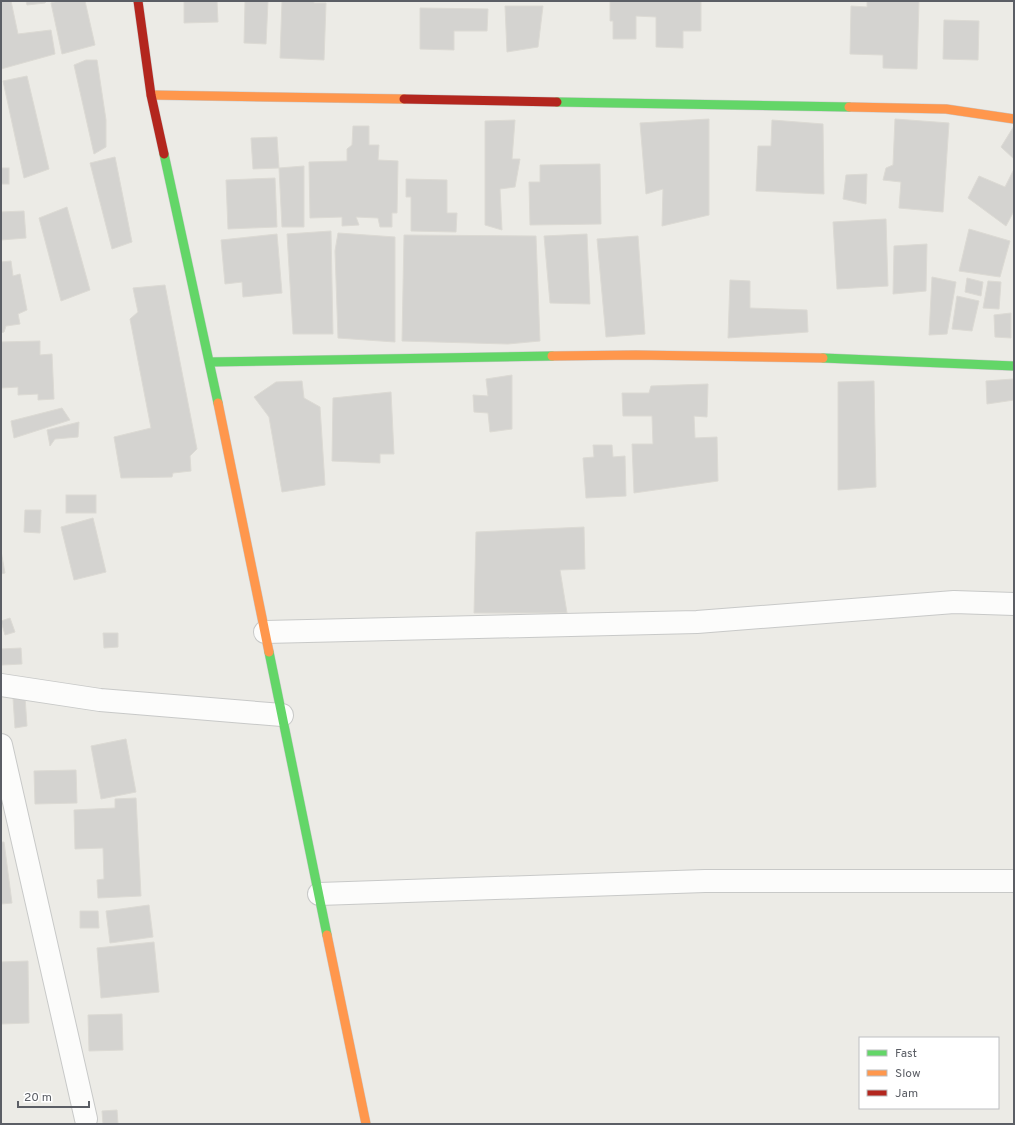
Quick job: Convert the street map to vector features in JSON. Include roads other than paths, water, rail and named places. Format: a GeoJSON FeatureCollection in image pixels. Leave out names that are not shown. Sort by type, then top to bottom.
{"type":"FeatureCollection","features":[{"type":"Feature","properties":{"kind":"street"},"geometry":{"type":"LineString","coordinates":[[138,1],[151,95],[210,362],[366,1124]]}},
{"type":"Feature","properties":{"kind":"street"},"geometry":{"type":"LineString","coordinates":[[151,95],[946,109],[1014,119]]}},
{"type":"Feature","properties":{"kind":"street"},"geometry":{"type":"LineString","coordinates":[[210,362],[636,355],[819,358],[1014,366]]}},
{"type":"Feature","properties":{"kind":"street"},"geometry":{"type":"LineString","coordinates":[[265,632],[697,622],[954,602],[1014,604]]}},
{"type":"Feature","properties":{"kind":"street"},"geometry":{"type":"LineString","coordinates":[[1,685],[100,700],[282,715]]}},
{"type":"Feature","properties":{"kind":"street"},"geometry":{"type":"LineString","coordinates":[[1,745],[86,1119]]}},
{"type":"Feature","properties":{"kind":"street"},"geometry":{"type":"LineString","coordinates":[[319,894],[705,881],[1014,881]]}}]}
